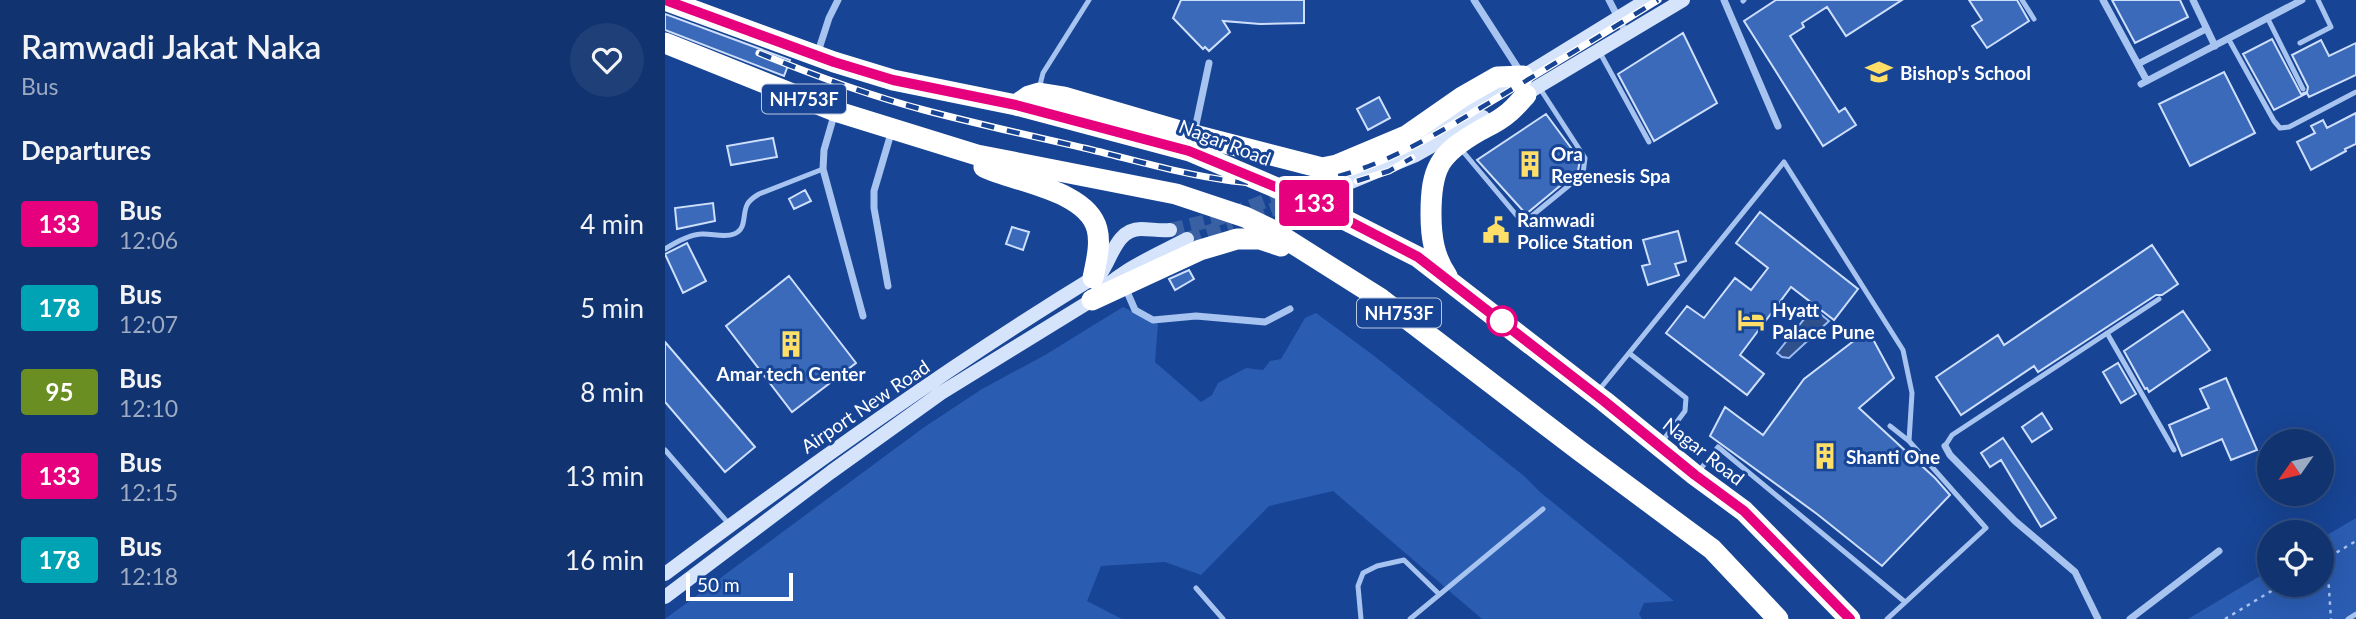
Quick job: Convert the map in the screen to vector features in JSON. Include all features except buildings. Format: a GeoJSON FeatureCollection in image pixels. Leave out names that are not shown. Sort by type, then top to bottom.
{"type":"FeatureCollection","features":[{"type":"Feature","properties":{"kind":"highway","name":"Nagar Road"},"geometry":{"type":"LineString","coordinates":[[665,0],[817,56],[893,80],[1192,143],[1418,257],[1744,511],[1850,619]]}},
{"type":"Feature","properties":{"kind":"highway","name":"NH753F"},"geometry":{"type":"LineString","coordinates":[[665,43],[835,111],[962,151],[1176,194],[1245,217],[1270,229],[1381,299],[1712,549],[1778,619]]}},
{"type":"Feature","properties":{"kind":"highway"},"geometry":{"type":"LineString","coordinates":[[1016,105],[1039,93],[1064,97],[1192,143],[1322,168],[1406,136],[1462,97],[1497,77],[1530,87],[1506,115],[1458,145],[1439,163],[1432,188],[1433,245],[1440,266],[1450,280]]}},
{"type":"Feature","properties":{"kind":"highway"},"geometry":{"type":"LineString","coordinates":[[962,151],[978,164],[993,171],[1064,195],[1076,202],[1093,220],[1098,230],[1093,278]]}},
{"type":"Feature","properties":{"kind":"highway"},"geometry":{"type":"LineString","coordinates":[[1092,300],[1200,250],[1237,239],[1260,239],[1316,258]]}},
{"type":"Feature","properties":{"kind":"main road"},"geometry":{"type":"LineString","coordinates":[[1530,87],[1618,17],[1647,0]]}},
{"type":"Feature","properties":{"kind":"main road"},"geometry":{"type":"LineString","coordinates":[[1343,179],[1599,51],[1683,0]]}},
{"type":"Feature","properties":{"kind":"main road"},"geometry":{"type":"LineString","coordinates":[[1093,278],[1101,273],[1125,234],[1142,229],[1170,230]]}},
{"type":"Feature","properties":{"kind":"main road","name":"Airport New Road"},"geometry":{"type":"LineString","coordinates":[[665,597],[941,393],[1092,300],[1105,284],[1187,239]]}},
{"type":"Feature","properties":{"kind":"main road","name":"Airport New Road"},"geometry":{"type":"LineString","coordinates":[[665,574],[917,392],[1093,278]]}},
{"type":"Feature","properties":{"kind":"street"},"geometry":{"type":"LineString","coordinates":[[817,56],[829,18],[838,0]]}},
{"type":"Feature","properties":{"kind":"street"},"geometry":{"type":"LineString","coordinates":[[1474,0],[1530,87]]}},
{"type":"Feature","properties":{"kind":"street"},"geometry":{"type":"LineString","coordinates":[[1609,0],[1627,34]]}},
{"type":"Feature","properties":{"kind":"street"},"geometry":{"type":"LineString","coordinates":[[1724,0],[1778,126]]}},
{"type":"Feature","properties":{"kind":"street"},"geometry":{"type":"LineString","coordinates":[[2103,0],[2138,64],[2144,83],[2302,0]]}},
{"type":"Feature","properties":{"kind":"street"},"geometry":{"type":"LineString","coordinates":[[2193,0],[2215,46]]}},
{"type":"Feature","properties":{"kind":"street"},"geometry":{"type":"LineString","coordinates":[[2138,64],[2206,29]]}},
{"type":"Feature","properties":{"kind":"street"},"geometry":{"type":"LineString","coordinates":[[1192,143],[1209,63]]}},
{"type":"Feature","properties":{"kind":"street"},"geometry":{"type":"LineString","coordinates":[[835,111],[824,150],[823,169],[863,316]]}},
{"type":"Feature","properties":{"kind":"street"},"geometry":{"type":"LineString","coordinates":[[888,286],[874,191],[892,129]]}},
{"type":"Feature","properties":{"kind":"street"},"geometry":{"type":"LineString","coordinates":[[1125,287],[1135,310],[1153,320],[1196,316],[1265,322],[1290,309]]}},
{"type":"Feature","properties":{"kind":"street"},"geometry":{"type":"LineString","coordinates":[[1945,446],[1950,456],[2009,515],[2075,572],[2098,619]]}},
{"type":"Feature","properties":{"kind":"street"},"geometry":{"type":"LineString","coordinates":[[2130,619],[2219,551]]}},
{"type":"Feature","properties":{"kind":"lane"},"geometry":{"type":"LineString","coordinates":[[1039,93],[1043,73],[1089,0]]}},
{"type":"Feature","properties":{"kind":"lane"},"geometry":{"type":"LineString","coordinates":[[2022,0],[2034,19]]}},
{"type":"Feature","properties":{"kind":"lane"},"geometry":{"type":"LineString","coordinates":[[2300,43],[2331,27],[2318,0]]}},
{"type":"Feature","properties":{"kind":"lane"},"geometry":{"type":"LineString","coordinates":[[2267,17],[2303,89]]}},
{"type":"Feature","properties":{"kind":"lane"},"geometry":{"type":"LineString","coordinates":[[2228,38],[2280,128],[2289,127],[2356,92]]}},
{"type":"Feature","properties":{"kind":"lane"},"geometry":{"type":"LineString","coordinates":[[1599,51],[1649,142]]}},
{"type":"Feature","properties":{"kind":"lane"},"geometry":{"type":"LineString","coordinates":[[1458,145],[1523,223],[1583,174],[1585,166],[1585,158],[1530,87]]}},
{"type":"Feature","properties":{"kind":"lane"},"geometry":{"type":"LineString","coordinates":[[1595,394],[1784,162],[1903,350],[1912,393],[1909,441]]}},
{"type":"Feature","properties":{"kind":"lane"},"geometry":{"type":"LineString","coordinates":[[665,249],[682,239],[701,234],[731,236],[743,225],[745,207],[750,200],[823,169]]}},
{"type":"Feature","properties":{"kind":"lane"},"geometry":{"type":"LineString","coordinates":[[1945,446],[1952,435],[2159,299]]}},
{"type":"Feature","properties":{"kind":"lane"},"geometry":{"type":"LineString","coordinates":[[2107,333],[2174,450]]}},
{"type":"Feature","properties":{"kind":"lane"},"geometry":{"type":"LineString","coordinates":[[1629,352],[1686,398],[1688,404],[1659,445]]}},
{"type":"Feature","properties":{"kind":"lane"},"geometry":{"type":"LineString","coordinates":[[1887,619],[1986,528],[1909,441],[1890,426]]}},
{"type":"Feature","properties":{"kind":"lane"},"geometry":{"type":"LineString","coordinates":[[1695,475],[1719,447],[1905,602]]}},
{"type":"Feature","properties":{"kind":"lane"},"geometry":{"type":"LineString","coordinates":[[665,450],[730,526]]}},
{"type":"Feature","properties":{"kind":"lane"},"geometry":{"type":"LineString","coordinates":[[1410,619],[1543,509]]}},
{"type":"Feature","properties":{"kind":"lane"},"geometry":{"type":"LineString","coordinates":[[1361,619],[1358,586],[1363,573],[1377,566],[1404,560],[1439,594]]}},
{"type":"Feature","properties":{"kind":"lane"},"geometry":{"type":"LineString","coordinates":[[1196,588],[1223,619]]}},
{"type":"Feature","properties":{"kind":"lane"},"geometry":{"type":"LineString","coordinates":[[2348,619],[2356,614]]}},
{"type":"Feature","properties":{"kind":"path"},"geometry":{"type":"LineString","coordinates":[[2334,555],[2356,541]]}},
{"type":"Feature","properties":{"kind":"path"},"geometry":{"type":"LineString","coordinates":[[2225,619],[2261,597]]}},
{"type":"Feature","properties":{"kind":"path"},"geometry":{"type":"LineString","coordinates":[[2330,597],[2331,619]]}},
{"type":"Feature","properties":{"kind":"shaded area"},"geometry":{"type":"Polygon","coordinates":[[[1123,307],[1158,324],[1155,362],[1201,402],[1212,395],[1218,383],[1246,368],[1263,370],[1270,361],[1281,359],[1305,318],[1316,313],[1373,355],[1524,476],[1674,601],[1644,603],[1639,614],[1642,619],[1482,619],[1333,491],[1269,506],[1201,575],[1165,562],[1101,566],[1087,601],[1122,619],[665,619],[923,428],[982,389],[1045,355],[1123,307]]]}},
{"type":"Feature","properties":{"kind":"shaded area"},"geometry":{"type":"Polygon","coordinates":[[[1813,308],[1829,321],[1789,358],[1782,357],[1777,353],[1813,308]]]}},
{"type":"Feature","properties":{"kind":"shaded area"},"geometry":{"type":"Polygon","coordinates":[[[2356,518],[2356,619],[2188,619],[2257,578],[2257,597],[2334,597],[2334,531],[2356,518]]]}},
{"type":"Feature","properties":{"kind":"tunnel"},"geometry":{"type":"LineString","coordinates":[[1170,230],[1220,218],[1340,173]]}},
{"type":"Feature","properties":{"kind":"tunnel"},"geometry":{"type":"LineString","coordinates":[[1251,217],[1346,184]]}},
{"type":"Feature","properties":{"kind":"tunnel"},"geometry":{"type":"LineString","coordinates":[[1187,239],[1232,224]]}},
{"type":"Feature","properties":{"kind":"railway"},"geometry":{"type":"LineString","coordinates":[[759,53],[841,84],[964,120],[1211,178],[1276,184],[1339,176],[1410,148],[1658,0]]}},
{"type":"Feature","properties":{"kind":"railway"},"geometry":{"type":"LineString","coordinates":[[1357,181],[1389,171],[1412,158]]}},
{"type":"Feature","properties":{"kind":"bus line","name":"133"},"geometry":{"type":"LineString","coordinates":[[665,0],[834,62],[893,80],[1016,105],[1189,151],[1312,202],[1418,257],[1460,287],[1744,511],[1850,619]]}},
{"type":"Feature","properties":{"kind":"place","name":"Bishop's School"},"geometry":{"type":"Point","coordinates":[1879,72]}},
{"type":"Feature","properties":{"kind":"place","name":"Ora Regenesis Spa"},"geometry":{"type":"Point","coordinates":[1530,164]}},
{"type":"Feature","properties":{"kind":"place","name":"Ramwadi Police Station"},"geometry":{"type":"Point","coordinates":[1496,230]}},
{"type":"Feature","properties":{"kind":"place","name":"Hyatt Palace Pune"},"geometry":{"type":"Point","coordinates":[1751,320]}},
{"type":"Feature","properties":{"kind":"place","name":"Amar tech Center"},"geometry":{"type":"Point","coordinates":[791,344]}},
{"type":"Feature","properties":{"kind":"place","name":"Shanti One"},"geometry":{"type":"Point","coordinates":[1825,456]}}]}
